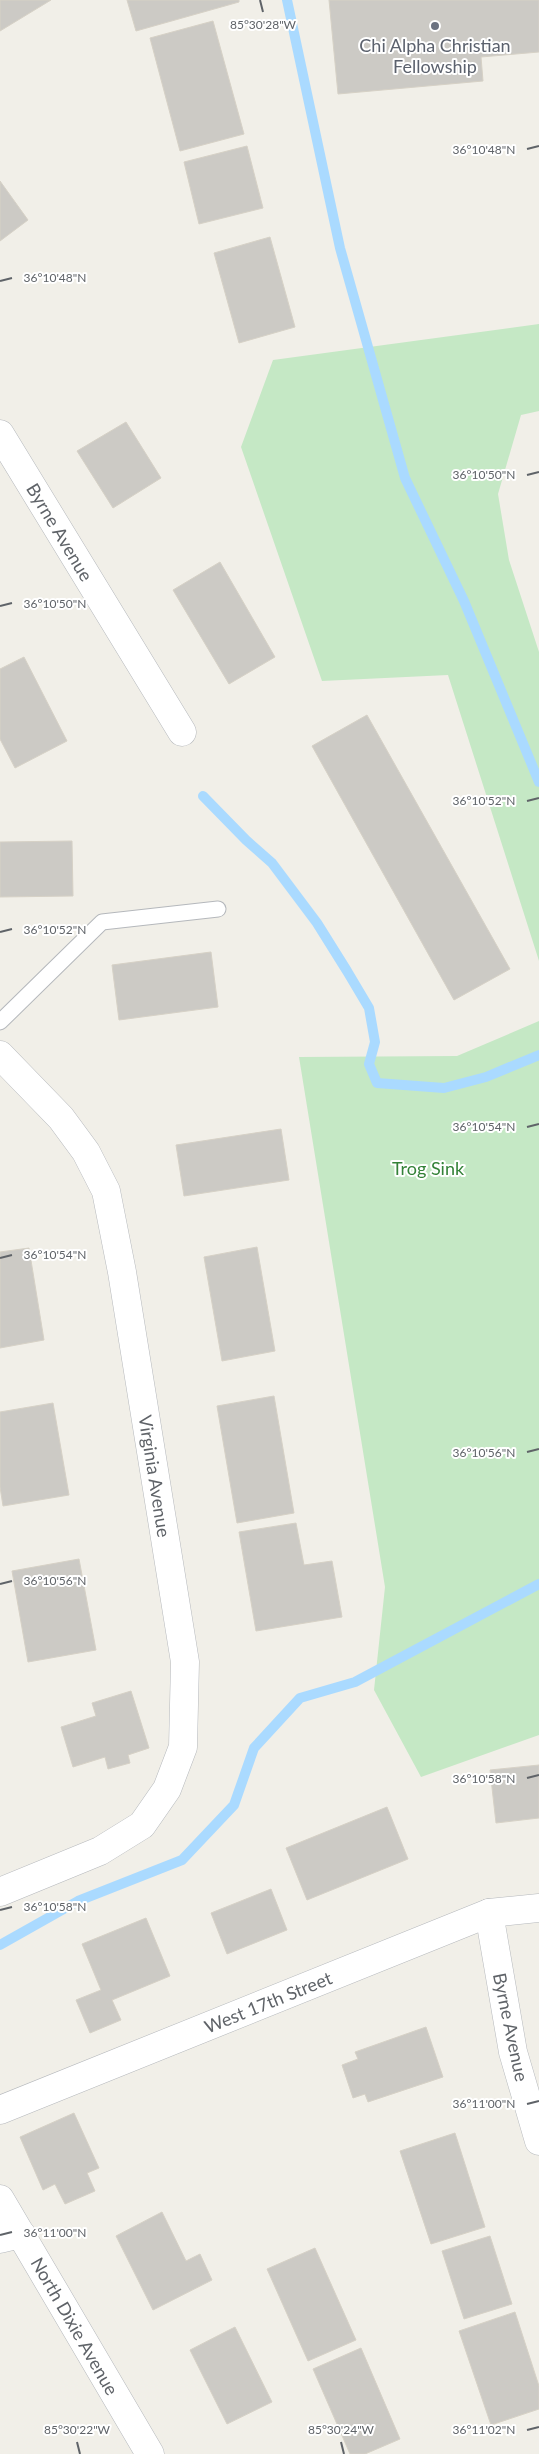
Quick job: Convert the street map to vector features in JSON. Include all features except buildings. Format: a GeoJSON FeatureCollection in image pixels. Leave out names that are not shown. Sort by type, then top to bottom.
{"type":"FeatureCollection","features":[{"type":"Feature","properties":{"kind":"street","name":"Byrne Avenue"},"geometry":{"type":"LineString","coordinates":[[0,434],[182,732]]}},
{"type":"Feature","properties":{"kind":"street","name":"Virginia Avenue"},"geometry":{"type":"LineString","coordinates":[[0,1055],[61,1118],[86,1152],[106,1192],[122,1272],[185,1662],[183,1747],[166,1789],[142,1824],[100,1851],[54,1872],[0,1892]]}},
{"type":"Feature","properties":{"kind":"street","name":"West 17th Street"},"geometry":{"type":"LineString","coordinates":[[0,2110],[489,1913],[539,1908]]}},
{"type":"Feature","properties":{"kind":"street","name":"Byrne Avenue"},"geometry":{"type":"LineString","coordinates":[[489,1913],[513,2052],[539,2141]]}},
{"type":"Feature","properties":{"kind":"street","name":"North Dixie Avenue"},"geometry":{"type":"LineString","coordinates":[[0,2198],[10,2237],[150,2454]]}},
{"type":"Feature","properties":{"kind":"lane"},"geometry":{"type":"LineString","coordinates":[[0,1022],[102,922],[218,909]]}},
{"type":"Feature","properties":{"kind":"green space"},"geometry":{"type":"Polygon","coordinates":[[[539,324],[539,411],[521,415],[498,494],[509,560],[539,652],[539,961],[448,675],[322,681],[241,447],[273,360],[539,324]]]}},
{"type":"Feature","properties":{"kind":"green space","name":"Trog Sink"},"geometry":{"type":"Polygon","coordinates":[[[539,1021],[539,1735],[421,1777],[374,1690],[385,1587],[299,1057],[457,1056],[539,1021]]]}},
{"type":"Feature","properties":{"kind":"waterway"},"geometry":{"type":"LineString","coordinates":[[287,0],[340,248],[405,478],[464,601],[539,782]]}},
{"type":"Feature","properties":{"kind":"waterway"},"geometry":{"type":"LineString","coordinates":[[203,796],[246,840],[272,863],[317,923],[347,971],[369,1008],[375,1042],[369,1064],[377,1083],[444,1088],[486,1077],[539,1055]]}},
{"type":"Feature","properties":{"kind":"waterway"},"geometry":{"type":"LineString","coordinates":[[0,1945],[78,1901],[182,1860],[234,1805],[254,1748],[300,1698],[355,1682],[539,1584]]}},
{"type":"Feature","properties":{"kind":"place","name":"Chi Alpha Christian Fellowship"},"geometry":{"type":"Point","coordinates":[435,26]}}]}
